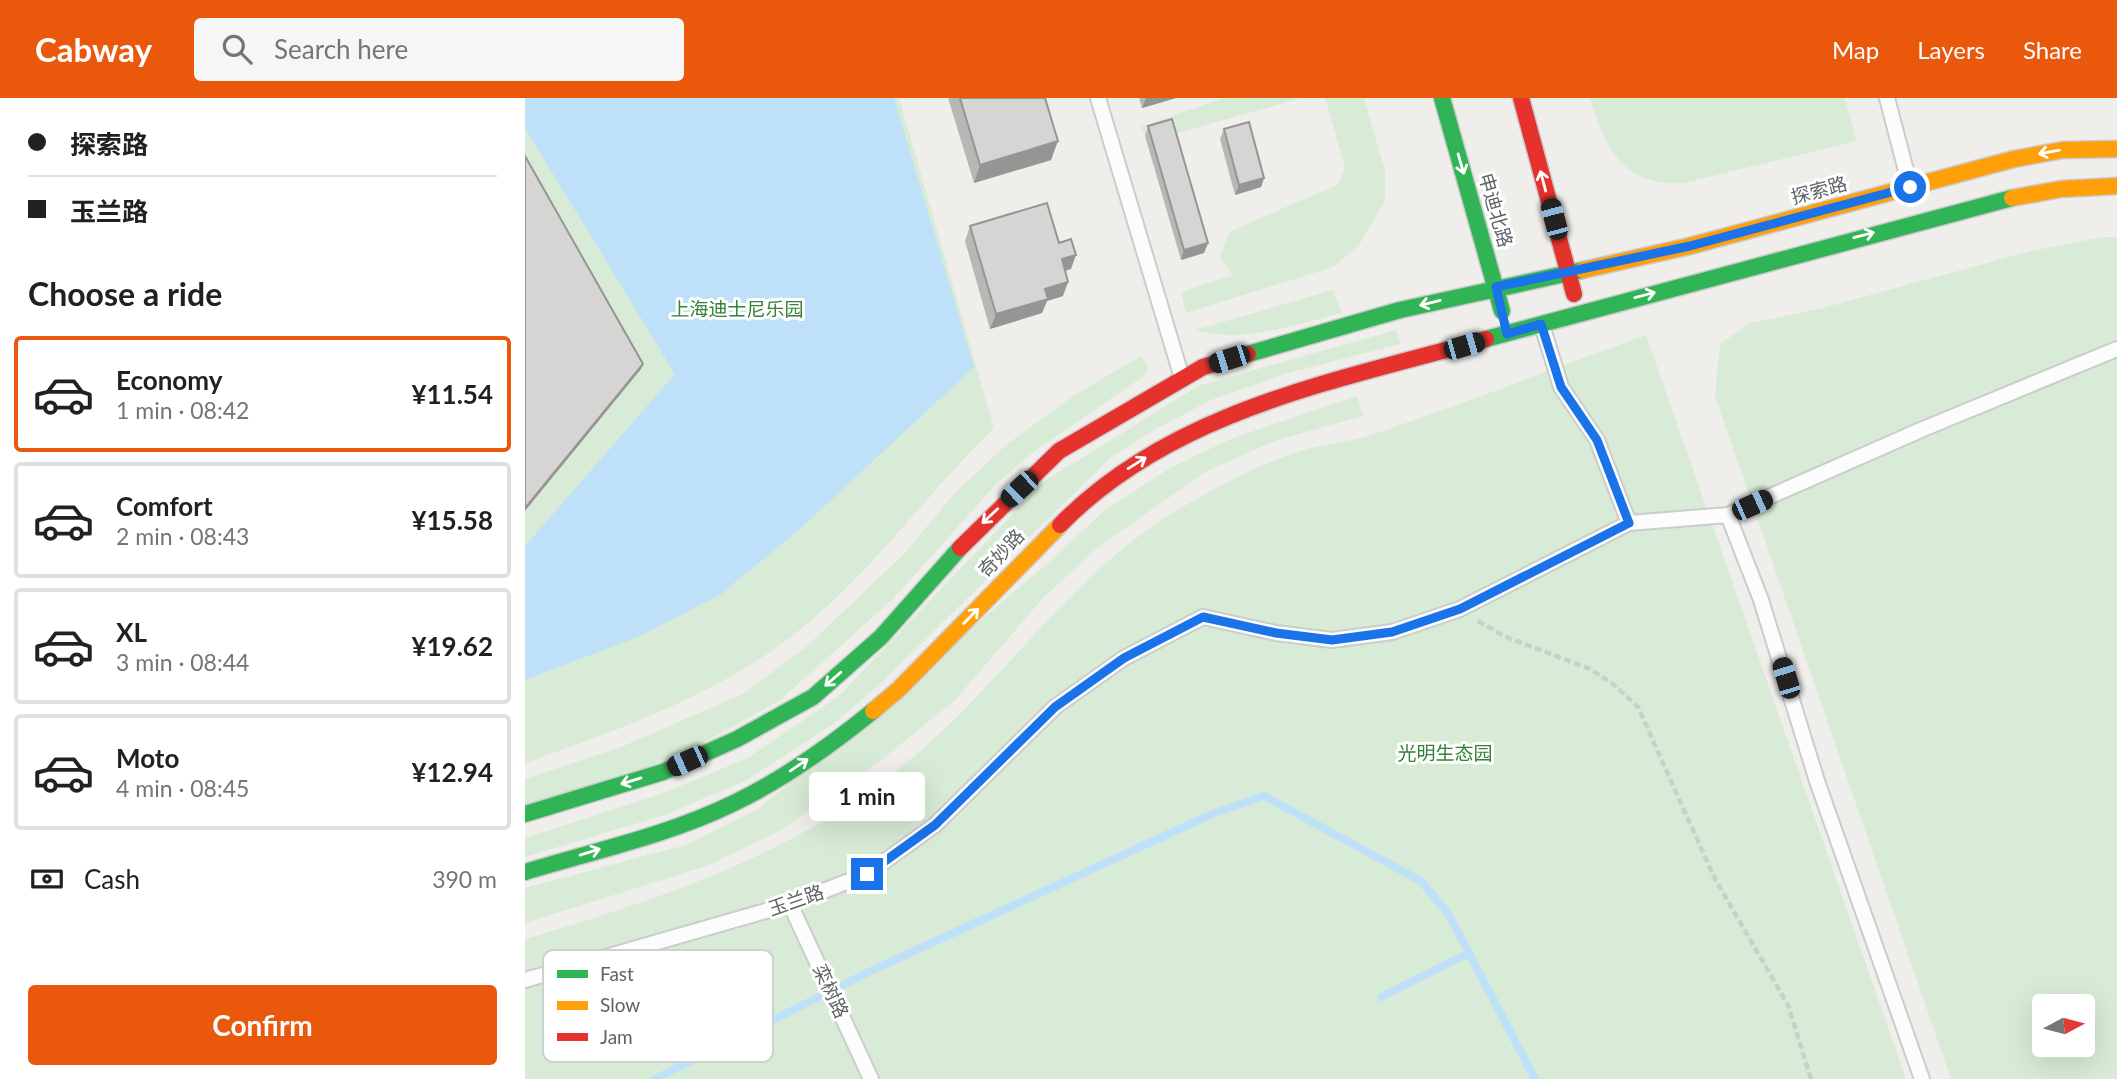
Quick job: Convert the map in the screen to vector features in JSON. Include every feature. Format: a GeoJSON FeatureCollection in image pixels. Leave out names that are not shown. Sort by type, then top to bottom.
{"type":"FeatureCollection","features":[{"type":"Feature","properties":{"kind":"street","name":"申迪北路"},"geometry":{"type":"LineString","coordinates":[[1442,98],[1507,334]]}},
{"type":"Feature","properties":{"kind":"street"},"geometry":{"type":"LineString","coordinates":[[1521,98],[1579,313]]}},
{"type":"Feature","properties":{"kind":"street","name":"探索路"},"geometry":{"type":"LineString","coordinates":[[1532,279],[1690,246],[2038,154],[2063,150],[2117,149]]}},
{"type":"Feature","properties":{"kind":"street"},"geometry":{"type":"LineString","coordinates":[[1541,324],[1987,202],[2071,187],[2117,186]]}},
{"type":"Feature","properties":{"kind":"street","name":"奇妙路"},"geometry":{"type":"LineString","coordinates":[[525,814],[663,772],[737,739],[813,696],[881,638],[979,527],[1059,451],[1182,379],[1203,368],[1281,342],[1532,279]]}},
{"type":"Feature","properties":{"kind":"street","name":"奇妙路"},"geometry":{"type":"LineString","coordinates":[[525,872],[692,820],[734,803],[792,770],[841,737],[899,689],[1089,495],[1166,446],[1217,419],[1269,401],[1541,324]]}},
{"type":"Feature","properties":{"kind":"lane"},"geometry":{"type":"LineString","coordinates":[[1098,98],[1182,379]]}},
{"type":"Feature","properties":{"kind":"lane"},"geometry":{"type":"LineString","coordinates":[[1887,98],[1910,187]]}},
{"type":"Feature","properties":{"kind":"lane"},"geometry":{"type":"LineString","coordinates":[[1541,324],[1561,387],[1597,440],[1629,523],[1728,515],[1923,429],[2117,349]]}},
{"type":"Feature","properties":{"kind":"lane"},"geometry":{"type":"LineString","coordinates":[[1728,515],[1762,600],[1818,781],[1922,1079]]}},
{"type":"Feature","properties":{"kind":"lane","name":"玉兰路"},"geometry":{"type":"LineString","coordinates":[[630,950],[790,904],[867,874],[935,825],[1055,707],[1124,658],[1203,617],[1276,633],[1332,640],[1392,632],[1460,609],[1629,523]]}},
{"type":"Feature","properties":{"kind":"lane","name":"栾树路"},"geometry":{"type":"LineString","coordinates":[[790,904],[871,1079]]}},
{"type":"Feature","properties":{"kind":"lane","name":"玉兰路"},"geometry":{"type":"LineString","coordinates":[[525,980],[543,975]]}},
{"type":"Feature","properties":{"kind":"path"},"geometry":{"type":"LineString","coordinates":[[1460,609],[1504,636],[1590,669],[1613,684],[1638,707],[1714,877],[1788,1005],[1811,1069],[1811,1079]]}},
{"type":"Feature","properties":{"kind":"green space","name":"上海迪士尼乐园"},"geometry":{"type":"Polygon","coordinates":[[[525,98],[899,98],[994,428],[861,573],[814,618],[782,643],[749,666],[677,704],[525,763],[525,98]]]}},
{"type":"Feature","properties":{"kind":"green space"},"geometry":{"type":"Polygon","coordinates":[[[1223,98],[1302,98],[1170,135],[1168,129],[1145,136],[1141,127],[1223,98]]]}},
{"type":"Feature","properties":{"kind":"green space"},"geometry":{"type":"Polygon","coordinates":[[[1325,98],[1364,98],[1385,172],[1385,201],[1359,245],[1333,267],[1186,313],[1181,292],[1233,275],[1220,258],[1229,232],[1339,184],[1345,167],[1325,98]]]}},
{"type":"Feature","properties":{"kind":"green space"},"geometry":{"type":"Polygon","coordinates":[[[1590,98],[1845,98],[1856,141],[1684,183],[1663,183],[1646,179],[1620,161],[1603,133],[1590,98]]]}},
{"type":"Feature","properties":{"kind":"green space"},"geometry":{"type":"Polygon","coordinates":[[[2103,237],[2117,237],[2117,1079],[1951,1079],[1715,396],[1720,344],[1750,323],[1819,309],[2031,251],[2103,237]]]}},
{"type":"Feature","properties":{"kind":"green space"},"geometry":{"type":"Polygon","coordinates":[[[1333,290],[1342,313],[1250,334],[1214,334],[1195,330],[1333,290]]]}},
{"type":"Feature","properties":{"kind":"green space"},"geometry":{"type":"Polygon","coordinates":[[[1396,330],[1400,344],[1291,372],[1211,400],[1154,430],[1110,458],[881,683],[832,725],[745,781],[664,815],[525,857],[525,838],[658,795],[746,759],[839,696],[1043,482],[1198,386],[1396,330]]]}},
{"type":"Feature","properties":{"kind":"green space","name":"光明生态园"},"geometry":{"type":"Polygon","coordinates":[[[1646,335],[1906,1079],[525,1079],[525,939],[685,886],[787,841],[835,814],[882,782],[926,746],[1101,568],[1132,541],[1166,517],[1252,470],[1289,455],[1377,433],[1646,335]]]}},
{"type":"Feature","properties":{"kind":"green space"},"geometry":{"type":"Polygon","coordinates":[[[1141,356],[1148,366],[1144,376],[1036,450],[998,482],[893,599],[779,701],[681,755],[525,810],[525,779],[621,747],[743,694],[805,648],[905,553],[954,494],[1006,445],[1073,396],[1141,356]]]}},
{"type":"Feature","properties":{"kind":"green space"},"geometry":{"type":"Polygon","coordinates":[[[1357,396],[1363,416],[1277,440],[1205,472],[1096,549],[1043,598],[955,700],[885,757],[778,832],[706,866],[525,923],[525,888],[686,845],[760,808],[1048,563],[1104,511],[1170,468],[1233,438],[1357,396]]]}},
{"type":"Feature","properties":{"kind":"water","name":"上海迪士尼乐园"},"geometry":{"type":"Polygon","coordinates":[[[525,98],[894,98],[974,367],[801,528],[721,594],[640,636],[525,680],[525,546],[675,374],[525,128],[525,98]]]}},
{"type":"Feature","properties":{"kind":"building"},"geometry":{"type":"Polygon","coordinates":[[[960,98],[1045,98],[1058,141],[980,165],[960,98]]]}},
{"type":"Feature","properties":{"kind":"building"},"geometry":{"type":"Polygon","coordinates":[[[1172,119],[1208,243],[1184,250],[1148,126],[1172,119]]]}},
{"type":"Feature","properties":{"kind":"building"},"geometry":{"type":"Polygon","coordinates":[[[1249,122],[1264,178],[1239,185],[1224,129],[1249,122]]]}},
{"type":"Feature","properties":{"kind":"building"},"geometry":{"type":"Polygon","coordinates":[[[525,156],[643,364],[525,508],[525,156]]]}},
{"type":"Feature","properties":{"kind":"building"},"geometry":{"type":"Polygon","coordinates":[[[1047,203],[1059,243],[1071,239],[1076,255],[1062,259],[1068,282],[1045,289],[1048,299],[996,314],[970,226],[1047,203]]]}},
{"type":"Feature","properties":{"kind":"waterway"},"geometry":{"type":"LineString","coordinates":[[773,1020],[875,969],[1212,814],[1264,796],[1421,881],[1449,915],[1535,1079]]}},
{"type":"Feature","properties":{"kind":"waterway"},"geometry":{"type":"LineString","coordinates":[[1381,997],[1469,953]]}},
{"type":"Feature","properties":{"kind":"waterway"},"geometry":{"type":"LineString","coordinates":[[655,1079],[689,1062]]}},
{"type":"Feature","properties":{"kind":"traffic: fast"},"geometry":{"type":"LineString","coordinates":[[1442,98],[1502,311]]}},
{"type":"Feature","properties":{"kind":"traffic: fast"},"geometry":{"type":"LineString","coordinates":[[1486,339],[2012,198]]}},
{"type":"Feature","properties":{"kind":"traffic: fast"},"geometry":{"type":"LineString","coordinates":[[1248,354],[1400,310],[1583,270]]}},
{"type":"Feature","properties":{"kind":"traffic: fast"},"geometry":{"type":"LineString","coordinates":[[525,814],[663,772],[737,739],[813,697],[881,637],[960,548]]}},
{"type":"Feature","properties":{"kind":"traffic: fast"},"geometry":{"type":"LineString","coordinates":[[525,872],[657,833],[734,803],[806,761],[873,711]]}},
{"type":"Feature","properties":{"kind":"traffic: slow"},"geometry":{"type":"LineString","coordinates":[[1583,270],[1690,246],[2014,159],[2063,150],[2117,149]]}},
{"type":"Feature","properties":{"kind":"traffic: slow"},"geometry":{"type":"LineString","coordinates":[[2012,198],[2061,189],[2117,186]]}},
{"type":"Feature","properties":{"kind":"traffic: slow"},"geometry":{"type":"LineString","coordinates":[[873,711],[899,689],[1060,525]]}},
{"type":"Feature","properties":{"kind":"traffic: jam"},"geometry":{"type":"LineString","coordinates":[[1521,98],[1574,294]]}},
{"type":"Feature","properties":{"kind":"traffic: jam"},"geometry":{"type":"LineString","coordinates":[[1060,525],[1104,486],[1153,453],[1205,427],[1315,386],[1486,339]]}},
{"type":"Feature","properties":{"kind":"traffic: jam"},"geometry":{"type":"LineString","coordinates":[[960,548],[1059,451],[1203,367],[1248,354]]}},
{"type":"Feature","properties":{"kind":"route"},"geometry":{"type":"LineString","coordinates":[[867,874],[935,825],[1055,707],[1124,658],[1203,617],[1276,633],[1332,640],[1392,632],[1460,609],[1629,523],[1597,440],[1561,387],[1541,324],[1507,334],[1496,287],[1690,246],[1910,187]]}}]}
